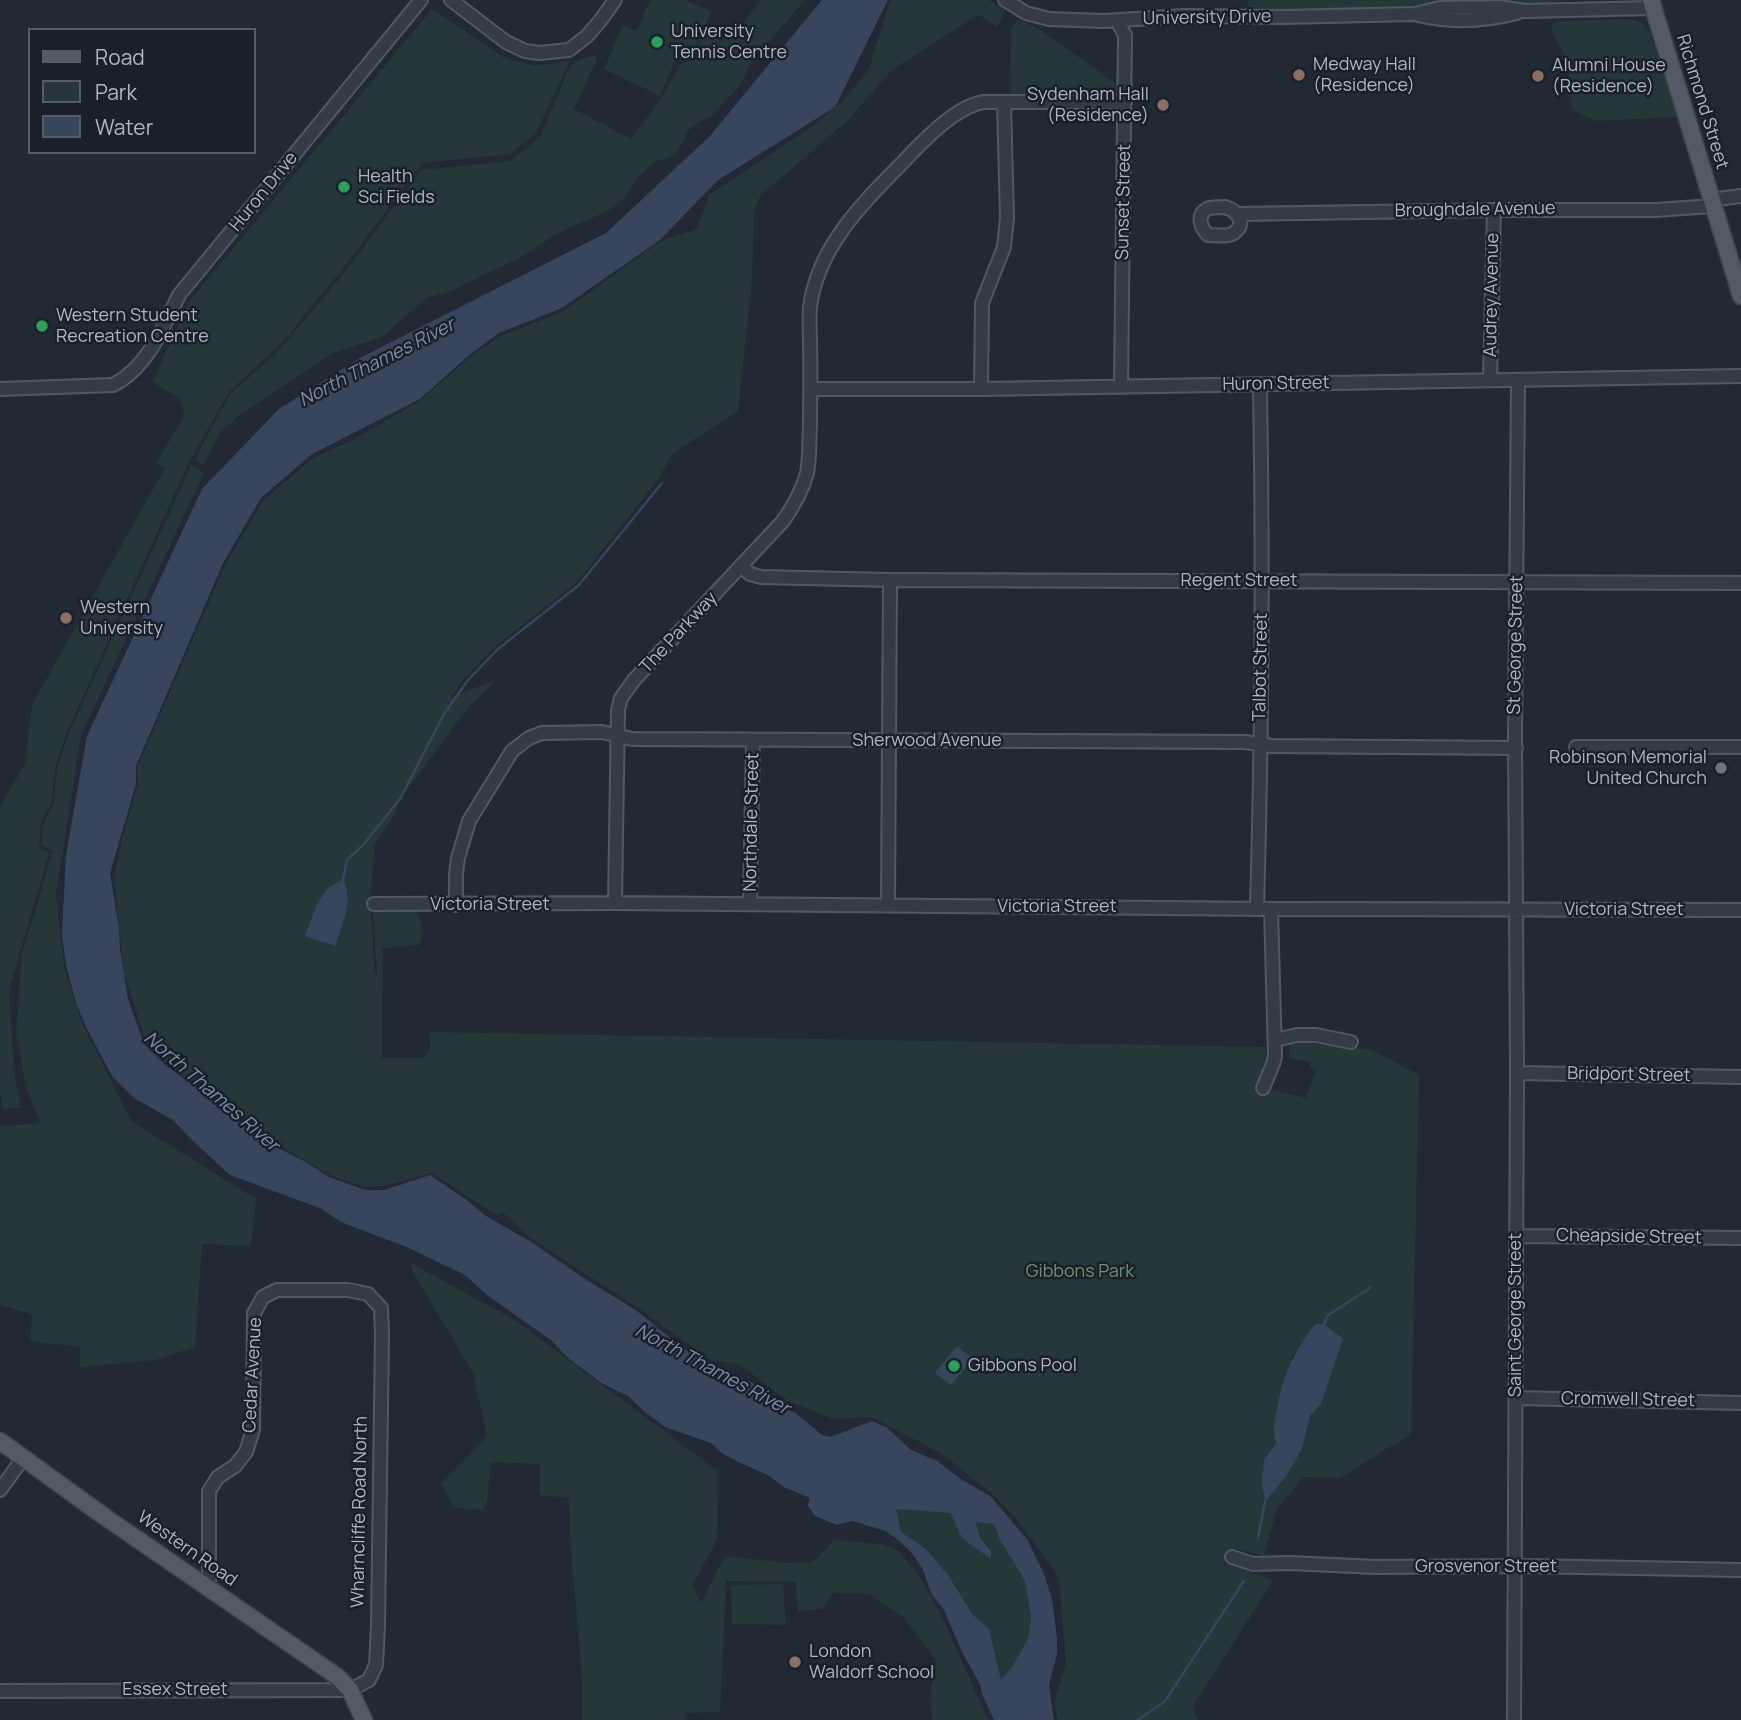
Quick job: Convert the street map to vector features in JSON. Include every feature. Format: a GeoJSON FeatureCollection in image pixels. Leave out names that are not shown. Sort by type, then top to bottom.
{"type":"FeatureCollection","features":[{"type":"Feature","properties":{"kind":"main road","name":"Richmond Street"},"geometry":{"type":"LineString","coordinates":[[1652,4],[1741,296]]}},
{"type":"Feature","properties":{"kind":"main road","name":"Western Road"},"geometry":{"type":"LineString","coordinates":[[0,1441],[105,1517],[317,1662],[338,1677],[350,1690]]}},
{"type":"Feature","properties":{"kind":"main road"},"geometry":{"type":"LineString","coordinates":[[350,1690],[364,1720]]}},
{"type":"Feature","properties":{"kind":"street","name":"Huron Drive"},"geometry":{"type":"LineString","coordinates":[[0,389],[113,385],[140,366],[179,295],[421,0]]}},
{"type":"Feature","properties":{"kind":"street"},"geometry":{"type":"LineString","coordinates":[[451,0],[506,42],[525,51],[539,53],[569,50],[587,36],[615,0]]}},
{"type":"Feature","properties":{"kind":"street","name":"University Drive"},"geometry":{"type":"LineString","coordinates":[[1005,0],[1026,13],[1049,19],[1117,21],[1184,16],[1282,17],[1414,13],[1438,20],[1492,19],[1525,11],[1652,4]]}},
{"type":"Feature","properties":{"kind":"street","name":"Sunset Street"},"geometry":{"type":"LineString","coordinates":[[1117,21],[1125,35],[1121,386]]}},
{"type":"Feature","properties":{"kind":"street"},"geometry":{"type":"LineString","coordinates":[[981,389],[982,303],[1004,247],[1007,218],[1004,102],[1125,102]]}},
{"type":"Feature","properties":{"kind":"street","name":"The Parkway"},"geometry":{"type":"LineString","coordinates":[[615,903],[618,710],[625,692],[783,521],[804,483],[809,457],[810,308],[827,255],[842,229],[863,203],[952,117],[974,104],[1004,102]]}},
{"type":"Feature","properties":{"kind":"street","name":"Broughdale Avenue"},"geometry":{"type":"LineString","coordinates":[[1238,214],[1655,210],[1741,197]]}},
{"type":"Feature","properties":{"kind":"street","name":"Audrey Avenue"},"geometry":{"type":"LineString","coordinates":[[1490,380],[1494,210]]}},
{"type":"Feature","properties":{"kind":"street","name":"Huron Street"},"geometry":{"type":"LineString","coordinates":[[811,387],[981,389],[1741,376]]}},
{"type":"Feature","properties":{"kind":"street","name":"St George Street"},"geometry":{"type":"LineString","coordinates":[[1516,910],[1518,380]]}},
{"type":"Feature","properties":{"kind":"street","name":"Talbot Street"},"geometry":{"type":"LineString","coordinates":[[1257,908],[1261,581],[1260,384]]}},
{"type":"Feature","properties":{"kind":"street","name":"Regent Street"},"geometry":{"type":"LineString","coordinates":[[741,566],[750,574],[761,577],[890,580],[1741,583]]}},
{"type":"Feature","properties":{"kind":"street"},"geometry":{"type":"LineString","coordinates":[[888,905],[890,580]]}},
{"type":"Feature","properties":{"kind":"street","name":"Sherwood Avenue"},"geometry":{"type":"LineString","coordinates":[[456,905],[458,858],[469,821],[512,751],[529,738],[542,733],[602,732],[632,738],[753,740],[1245,742],[1286,746],[1516,748]]}},
{"type":"Feature","properties":{"kind":"street","name":"Northdale Street"},"geometry":{"type":"LineString","coordinates":[[750,904],[753,740]]}},
{"type":"Feature","properties":{"kind":"street"},"geometry":{"type":"LineString","coordinates":[[1576,747],[1741,747]]}},
{"type":"Feature","properties":{"kind":"street","name":"Victoria Street"},"geometry":{"type":"LineString","coordinates":[[374,905],[615,903],[1741,910]]}},
{"type":"Feature","properties":{"kind":"street"},"geometry":{"type":"LineString","coordinates":[[1263,1088],[1273,1064],[1275,1040],[1271,909]]}},
{"type":"Feature","properties":{"kind":"street","name":"Saint George Street"},"geometry":{"type":"LineString","coordinates":[[1514,1720],[1516,910]]}},
{"type":"Feature","properties":{"kind":"street"},"geometry":{"type":"LineString","coordinates":[[1275,1040],[1297,1035],[1316,1035],[1351,1042]]}},
{"type":"Feature","properties":{"kind":"street","name":"Bridport Street"},"geometry":{"type":"LineString","coordinates":[[1517,1073],[1741,1077]]}},
{"type":"Feature","properties":{"kind":"street","name":"Cheapside Street"},"geometry":{"type":"LineString","coordinates":[[1516,1236],[1741,1238]]}},
{"type":"Feature","properties":{"kind":"street","name":"Cedar Avenue"},"geometry":{"type":"LineString","coordinates":[[209,1588],[209,1491],[218,1477],[235,1466],[246,1452],[253,1430],[254,1313],[263,1297],[277,1290],[348,1290],[368,1294]]}},
{"type":"Feature","properties":{"kind":"street","name":"Wharncliffe Road North"},"geometry":{"type":"LineString","coordinates":[[350,1690],[369,1680],[373,1673],[376,1665],[378,1625],[382,1334],[381,1308],[368,1294]]}},
{"type":"Feature","properties":{"kind":"street","name":"Cromwell Street"},"geometry":{"type":"LineString","coordinates":[[1516,1398],[1741,1403]]}},
{"type":"Feature","properties":{"kind":"street"},"geometry":{"type":"LineString","coordinates":[[0,1490],[24,1457]]}},
{"type":"Feature","properties":{"kind":"street","name":"Grosvenor Street"},"geometry":{"type":"LineString","coordinates":[[1232,1557],[1253,1564],[1301,1563],[1394,1568],[1515,1566],[1741,1570]]}},
{"type":"Feature","properties":{"kind":"street","name":"Essex Street"},"geometry":{"type":"LineString","coordinates":[[0,1690],[350,1690]]}},
{"type":"Feature","properties":{"kind":"green space","name":"University Tennis Centre"},"geometry":{"type":"Polygon","coordinates":[[[650,0],[685,0],[711,11],[691,57],[679,52],[660,96],[604,69],[623,25],[637,31],[650,0]]]}},
{"type":"Feature","properties":{"kind":"green space"},"geometry":{"type":"Polygon","coordinates":[[[760,0],[805,0],[752,61],[739,87],[712,115],[690,128],[675,155],[654,162],[639,176],[624,198],[610,210],[556,234],[525,255],[451,291],[426,298],[382,337],[332,353],[242,413],[219,434],[203,466],[196,461],[230,394],[275,355],[342,276],[421,170],[511,161],[540,137],[567,73],[575,61],[596,55],[596,61],[574,109],[631,139],[661,99],[682,63],[691,61],[704,31],[741,27],[760,0]]]}},
{"type":"Feature","properties":{"kind":"green space","name":"Gibbons Park"},"geometry":{"type":"Polygon","coordinates":[[[890,0],[989,0],[1005,10],[998,27],[978,15],[893,69],[847,121],[760,196],[754,212],[752,280],[738,411],[673,453],[656,482],[577,582],[496,646],[465,677],[451,697],[497,680],[469,706],[400,799],[394,815],[375,844],[370,898],[375,974],[373,912],[418,914],[422,930],[419,945],[383,948],[382,1058],[423,1058],[430,1050],[430,1032],[1266,1047],[1263,1088],[1306,1098],[1316,1069],[1310,1067],[1310,1062],[1289,1058],[1290,1043],[1297,1042],[1372,1050],[1419,1075],[1411,1434],[1340,1478],[1303,1477],[1276,1511],[1264,1556],[1235,1548],[1216,1578],[1227,1563],[1273,1581],[1193,1706],[1198,1720],[1058,1720],[1054,1702],[1066,1663],[1056,1572],[1013,1515],[991,1493],[942,1454],[872,1417],[833,1419],[788,1401],[739,1364],[710,1360],[638,1308],[529,1237],[502,1212],[498,1216],[431,1173],[383,1186],[364,1187],[330,1175],[267,1138],[241,1116],[180,1074],[146,1043],[124,973],[114,878],[138,784],[137,767],[226,563],[263,501],[313,458],[349,442],[420,401],[470,357],[500,336],[562,312],[658,243],[697,229],[709,195],[812,127],[844,100],[869,69],[890,0]],[[1315,1324],[1292,1357],[1276,1443],[1264,1460],[1302,1449],[1310,1416],[1321,1404],[1343,1339],[1315,1324]]]}},
{"type":"Feature","properties":{"kind":"green space"},"geometry":{"type":"Polygon","coordinates":[[[1249,0],[1559,0],[1541,5],[1438,2],[1401,8],[1264,9],[1247,7],[1249,0]]]}},
{"type":"Feature","properties":{"kind":"green space"},"geometry":{"type":"Polygon","coordinates":[[[432,9],[504,58],[535,66],[570,61],[536,133],[510,154],[422,163],[289,335],[229,392],[189,462],[67,732],[56,764],[51,804],[41,821],[39,847],[49,853],[9,990],[14,1071],[21,1108],[3,1109],[0,1090],[0,807],[25,764],[32,705],[165,468],[157,462],[184,412],[179,397],[153,381],[188,303],[432,9]]]}},
{"type":"Feature","properties":{"kind":"green space"},"geometry":{"type":"Polygon","coordinates":[[[1018,19],[1042,31],[1115,83],[1113,96],[1010,97],[1011,28],[1018,19]]]}},
{"type":"Feature","properties":{"kind":"green space"},"geometry":{"type":"Polygon","coordinates":[[[1632,19],[1642,23],[1649,31],[1678,115],[1596,121],[1573,110],[1569,94],[1569,64],[1552,26],[1556,21],[1632,19]]]}},
{"type":"Feature","properties":{"kind":"green space"},"geometry":{"type":"Polygon","coordinates":[[[191,466],[204,473],[81,735],[56,895],[64,966],[75,1003],[83,1025],[131,1121],[256,1199],[251,1246],[202,1244],[195,1347],[155,1360],[80,1367],[80,1347],[30,1341],[32,1314],[0,1305],[0,1126],[36,1124],[40,1121],[27,1091],[16,1034],[22,952],[52,851],[42,845],[43,824],[53,805],[58,765],[68,735],[191,466]]]}},
{"type":"Feature","properties":{"kind":"green space"},"geometry":{"type":"Polygon","coordinates":[[[411,1263],[516,1321],[718,1471],[717,1540],[692,1586],[701,1603],[725,1556],[787,1563],[813,1562],[835,1540],[881,1544],[899,1551],[921,1579],[944,1621],[988,1720],[932,1720],[930,1697],[936,1660],[903,1617],[870,1594],[833,1593],[822,1609],[798,1611],[796,1582],[726,1581],[720,1712],[686,1713],[686,1720],[582,1720],[582,1675],[569,1498],[540,1495],[540,1464],[491,1462],[487,1501],[483,1510],[454,1508],[441,1484],[487,1436],[473,1373],[412,1270],[411,1263]]]}},
{"type":"Feature","properties":{"kind":"green space"},"geometry":{"type":"Polygon","coordinates":[[[896,1509],[950,1513],[962,1538],[991,1551],[980,1538],[976,1521],[994,1523],[1000,1540],[1025,1581],[1031,1618],[1028,1639],[1001,1681],[989,1629],[973,1615],[948,1575],[925,1548],[901,1532],[896,1509]]]}},
{"type":"Feature","properties":{"kind":"green space"},"geometry":{"type":"Polygon","coordinates":[[[783,1584],[786,1625],[732,1624],[731,1585],[783,1584]]]}},
{"type":"Feature","properties":{"kind":"water","name":"North Thames River"},"geometry":{"type":"Polygon","coordinates":[[[822,0],[888,0],[835,107],[718,180],[660,240],[562,308],[499,333],[468,356],[420,399],[312,454],[261,498],[223,563],[136,766],[136,784],[110,873],[128,999],[144,1044],[165,1065],[231,1112],[250,1131],[270,1144],[329,1177],[365,1190],[385,1190],[430,1175],[486,1216],[533,1243],[637,1311],[679,1345],[704,1361],[755,1384],[780,1406],[797,1414],[822,1435],[830,1437],[872,1421],[886,1427],[911,1450],[937,1461],[990,1496],[1027,1539],[1044,1574],[1052,1599],[1057,1653],[1049,1685],[1054,1720],[994,1720],[980,1684],[962,1652],[944,1610],[932,1595],[923,1570],[912,1553],[885,1531],[853,1521],[837,1525],[815,1516],[808,1506],[810,1498],[736,1461],[711,1443],[665,1427],[628,1396],[603,1384],[569,1359],[552,1341],[487,1295],[465,1275],[409,1248],[341,1222],[320,1208],[230,1175],[173,1120],[134,1098],[112,1076],[85,1025],[66,965],[62,935],[66,855],[87,736],[202,489],[279,409],[360,358],[606,233],[709,137],[822,0]],[[896,1509],[901,1532],[925,1548],[948,1575],[973,1615],[989,1629],[1001,1680],[1028,1639],[1031,1618],[1025,1581],[1000,1540],[994,1524],[976,1522],[980,1538],[991,1551],[991,1559],[962,1538],[950,1513],[896,1509]]]}},
{"type":"Feature","properties":{"kind":"water"},"geometry":{"type":"Polygon","coordinates":[[[343,879],[347,904],[335,946],[305,936],[317,904],[327,889],[343,879]]]}},
{"type":"Feature","properties":{"kind":"water"},"geometry":{"type":"Polygon","coordinates":[[[1315,1324],[1324,1324],[1343,1339],[1321,1404],[1310,1416],[1302,1449],[1286,1476],[1265,1502],[1262,1483],[1264,1460],[1276,1443],[1274,1424],[1284,1381],[1296,1353],[1315,1324]]]}},
{"type":"Feature","properties":{"kind":"water","name":"Gibbons Pool"},"geometry":{"type":"Polygon","coordinates":[[[957,1346],[973,1359],[951,1385],[935,1373],[957,1346]]]}},
{"type":"Feature","properties":{"kind":"waterway"},"geometry":{"type":"LineString","coordinates":[[343,879],[347,860],[363,845],[400,799],[444,714],[468,680],[498,649],[579,585],[662,483]]}},
{"type":"Feature","properties":{"kind":"waterway"},"geometry":{"type":"LineString","coordinates":[[1324,1324],[1328,1315],[1370,1288]]}},
{"type":"Feature","properties":{"kind":"waterway"},"geometry":{"type":"LineString","coordinates":[[1258,1538],[1265,1502]]}},
{"type":"Feature","properties":{"kind":"waterway"},"geometry":{"type":"LineString","coordinates":[[1138,1720],[1165,1701],[1244,1581]]}},
{"type":"Feature","properties":{"kind":"place","name":"University Tennis Centre"},"geometry":{"type":"Point","coordinates":[657,42]}},
{"type":"Feature","properties":{"kind":"place","name":"Medway Hall (Residence)"},"geometry":{"type":"Point","coordinates":[1299,75]}},
{"type":"Feature","properties":{"kind":"place","name":"Alumni House (Residence)"},"geometry":{"type":"Point","coordinates":[1538,76]}},
{"type":"Feature","properties":{"kind":"place","name":"Sydenham Hall (Residence)"},"geometry":{"type":"Point","coordinates":[1163,105]}},
{"type":"Feature","properties":{"kind":"place","name":"Health Sci Fields"},"geometry":{"type":"Point","coordinates":[344,187]}},
{"type":"Feature","properties":{"kind":"place","name":"Western Student Recreation Centre"},"geometry":{"type":"Point","coordinates":[42,326]}},
{"type":"Feature","properties":{"kind":"place","name":"Western University"},"geometry":{"type":"Point","coordinates":[66,618]}},
{"type":"Feature","properties":{"kind":"place","name":"Robinson Memorial United Church"},"geometry":{"type":"Point","coordinates":[1721,768]}},
{"type":"Feature","properties":{"kind":"place","name":"Gibbons Pool"},"geometry":{"type":"Point","coordinates":[954,1366]}},
{"type":"Feature","properties":{"kind":"place","name":"London Waldorf School"},"geometry":{"type":"Point","coordinates":[795,1662]}}]}
